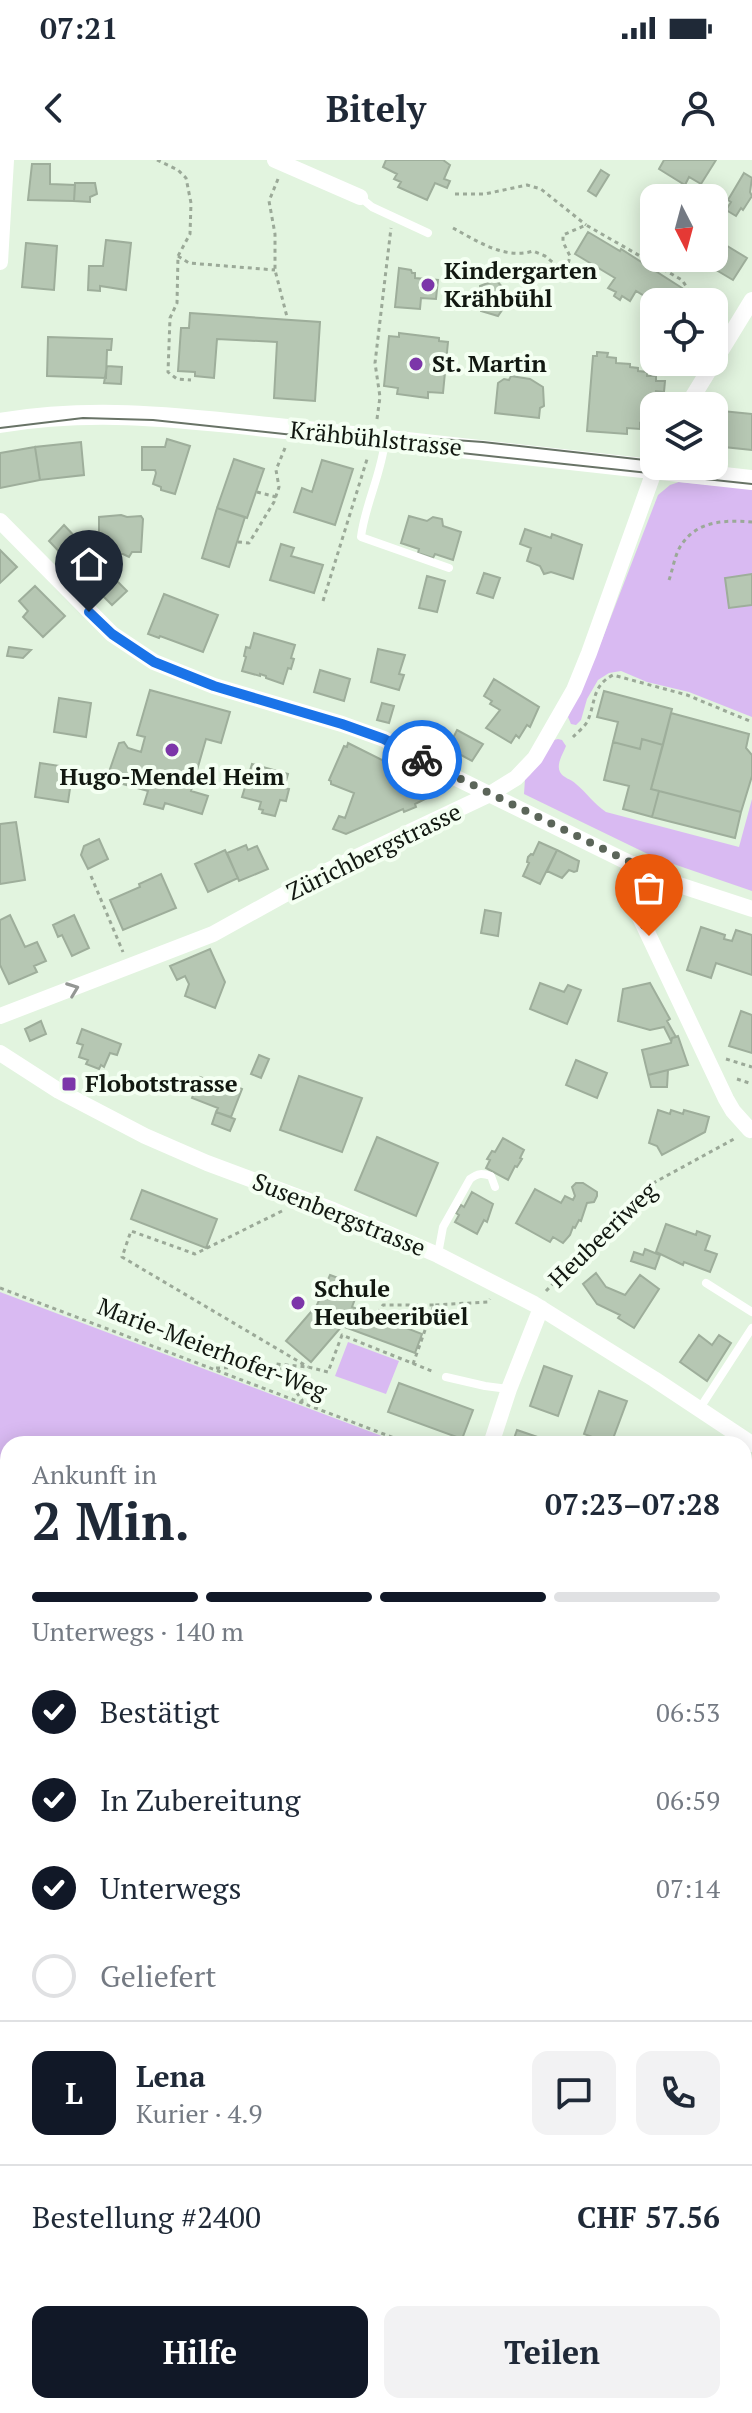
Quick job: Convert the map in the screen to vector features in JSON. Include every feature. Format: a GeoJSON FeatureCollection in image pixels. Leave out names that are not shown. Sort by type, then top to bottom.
{"type":"FeatureCollection","features":[{"type":"Feature","properties":{"kind":"street"},"geometry":{"type":"LineString","coordinates":[[0,262],[6,160]]}},
{"type":"Feature","properties":{"kind":"street"},"geometry":{"type":"LineString","coordinates":[[277,166],[360,197]]}},
{"type":"Feature","properties":{"kind":"street"},"geometry":{"type":"LineString","coordinates":[[728,339],[752,300]]}},
{"type":"Feature","properties":{"kind":"street","name":"Krähbühlstrasse"},"geometry":{"type":"LineString","coordinates":[[0,423],[58,415],[118,413],[640,465]]}},
{"type":"Feature","properties":{"kind":"street","name":"Krähbühlstrasse"},"geometry":{"type":"LineString","coordinates":[[728,477],[752,480]]}},
{"type":"Feature","properties":{"kind":"street","name":"Zürichbergstrasse"},"geometry":{"type":"LineString","coordinates":[[0,1016],[229,927],[325,872],[490,794],[516,778],[535,758],[574,690],[651,480]]}},
{"type":"Feature","properties":{"kind":"street"},"geometry":{"type":"LineString","coordinates":[[0,521],[112,634],[154,662],[214,686],[384,739],[664,880],[752,909]]}},
{"type":"Feature","properties":{"kind":"street"},"geometry":{"type":"LineString","coordinates":[[634,864],[627,884],[629,894],[733,1111],[751,1129]]}},
{"type":"Feature","properties":{"kind":"street","name":"Susenbergstrasse"},"geometry":{"type":"LineString","coordinates":[[0,1053],[59,1091],[145,1136],[207,1163],[333,1210],[541,1303],[740,1436]]}},
{"type":"Feature","properties":{"kind":"street","name":"Heubeeriweg"},"geometry":{"type":"LineString","coordinates":[[494,1436],[541,1303]]}},
{"type":"Feature","properties":{"kind":"lane"},"geometry":{"type":"LineString","coordinates":[[360,197],[372,207],[428,233]]}},
{"type":"Feature","properties":{"kind":"lane"},"geometry":{"type":"LineString","coordinates":[[377,438],[384,452],[363,516],[361,537],[449,568]]}},
{"type":"Feature","properties":{"kind":"lane"},"geometry":{"type":"LineString","coordinates":[[438,1255],[443,1227],[470,1179],[483,1173],[491,1176],[495,1187]]}},
{"type":"Feature","properties":{"kind":"lane"},"geometry":{"type":"LineString","coordinates":[[706,1283],[752,1312]]}},
{"type":"Feature","properties":{"kind":"lane"},"geometry":{"type":"LineString","coordinates":[[700,1408],[752,1328]]}},
{"type":"Feature","properties":{"kind":"lane"},"geometry":{"type":"LineString","coordinates":[[446,1377],[509,1389]]}},
{"type":"Feature","properties":{"kind":"path"},"geometry":{"type":"LineString","coordinates":[[157,160],[178,170],[186,178],[190,192],[190,234],[178,256],[177,303],[170,318],[168,372],[177,379],[191,380]]}},
{"type":"Feature","properties":{"kind":"path"},"geometry":{"type":"LineString","coordinates":[[277,166],[277,187],[269,201],[275,234],[275,270],[287,317]]}},
{"type":"Feature","properties":{"kind":"path"},"geometry":{"type":"LineString","coordinates":[[455,194],[485,194],[527,185],[541,189],[586,225],[682,280],[687,288]]}},
{"type":"Feature","properties":{"kind":"path"},"geometry":{"type":"LineString","coordinates":[[323,601],[377,438],[380,397],[375,363],[389,232],[396,217]]}},
{"type":"Feature","properties":{"kind":"path"},"geometry":{"type":"LineString","coordinates":[[453,228],[495,250],[525,254],[533,251],[545,256],[566,273],[570,256],[563,235],[586,225]]}},
{"type":"Feature","properties":{"kind":"path"},"geometry":{"type":"LineString","coordinates":[[178,256],[189,263],[275,270]]}},
{"type":"Feature","properties":{"kind":"path"},"geometry":{"type":"LineString","coordinates":[[238,542],[249,543],[276,497],[279,487],[276,470],[288,441]]}},
{"type":"Feature","properties":{"kind":"path"},"geometry":{"type":"LineString","coordinates":[[257,492],[276,497]]}},
{"type":"Feature","properties":{"kind":"path"},"geometry":{"type":"LineString","coordinates":[[669,580],[682,544],[694,532],[711,523],[734,520],[752,522]]}},
{"type":"Feature","properties":{"kind":"path"},"geometry":{"type":"LineString","coordinates":[[573,737],[587,722],[591,703],[600,685],[613,675],[687,695],[752,722]]}},
{"type":"Feature","properties":{"kind":"path"},"geometry":{"type":"LineString","coordinates":[[91,876],[123,952]]}},
{"type":"Feature","properties":{"kind":"path"},"geometry":{"type":"LineString","coordinates":[[707,1057],[713,1055],[752,1067]]}},
{"type":"Feature","properties":{"kind":"path","name":"Heubeeriweg"},"geometry":{"type":"LineString","coordinates":[[541,1303],[573,1261],[646,1187],[751,1129]]}},
{"type":"Feature","properties":{"kind":"path"},"geometry":{"type":"LineString","coordinates":[[287,1205],[282,1211],[195,1254],[131,1231],[122,1257],[308,1367]]}},
{"type":"Feature","properties":{"kind":"path","name":"Marie-Meierhofer-Weg"},"geometry":{"type":"LineString","coordinates":[[0,1288],[389,1436]]}},
{"type":"Feature","properties":{"kind":"path"},"geometry":{"type":"LineString","coordinates":[[378,1313],[383,1305],[488,1302],[491,1295]]}},
{"type":"Feature","properties":{"kind":"path"},"geometry":{"type":"LineString","coordinates":[[413,1364],[434,1305]]}},
{"type":"Feature","properties":{"kind":"path"},"geometry":{"type":"LineString","coordinates":[[212,1369],[276,1367],[276,1364],[328,1372],[342,1335],[446,1377]]}},
{"type":"Feature","properties":{"kind":"path"},"geometry":{"type":"LineString","coordinates":[[276,1367],[302,1403]]}},
{"type":"Feature","properties":{"kind":"shaded area"},"geometry":{"type":"Polygon","coordinates":[[[679,482],[752,489],[752,717],[689,692],[647,682],[621,671],[609,673],[598,680],[587,699],[581,720],[576,725],[571,724],[568,717],[602,640],[658,495],[679,482]]]}},
{"type":"Feature","properties":{"kind":"shaded area"},"geometry":{"type":"Polygon","coordinates":[[[558,739],[566,746],[559,762],[560,772],[606,812],[739,847],[752,799],[752,891],[656,858],[524,794],[525,779],[554,740],[558,739]]]}},
{"type":"Feature","properties":{"kind":"shaded area"},"geometry":{"type":"Polygon","coordinates":[[[0,1292],[382,1436],[0,1436],[0,1292]]]}},
{"type":"Feature","properties":{"kind":"shaded area"},"geometry":{"type":"Polygon","coordinates":[[[348,1342],[399,1361],[386,1394],[335,1376],[348,1342]]]}},
{"type":"Feature","properties":{"kind":"building"},"geometry":{"type":"Polygon","coordinates":[[[386,160],[443,160],[450,165],[444,179],[450,181],[447,188],[435,183],[427,200],[398,187],[401,182],[394,179],[397,174],[383,167],[386,160]]]}},
{"type":"Feature","properties":{"kind":"building"},"geometry":{"type":"Polygon","coordinates":[[[664,160],[716,160],[701,184],[689,177],[683,184],[659,169],[664,160]]]}},
{"type":"Feature","properties":{"kind":"building"},"geometry":{"type":"Polygon","coordinates":[[[32,164],[50,164],[50,184],[75,185],[74,201],[28,200],[32,164]]]}},
{"type":"Feature","properties":{"kind":"building"},"geometry":{"type":"Polygon","coordinates":[[[601,170],[609,175],[596,196],[588,191],[601,170]]]}},
{"type":"Feature","properties":{"kind":"building"},"geometry":{"type":"Polygon","coordinates":[[[744,173],[752,178],[752,196],[736,216],[728,211],[731,202],[728,200],[744,173]]]}},
{"type":"Feature","properties":{"kind":"building"},"geometry":{"type":"Polygon","coordinates":[[[75,183],[95,183],[97,194],[90,197],[90,202],[74,201],[75,183]]]}},
{"type":"Feature","properties":{"kind":"building"},"geometry":{"type":"Polygon","coordinates":[[[588,232],[640,261],[640,272],[657,272],[682,288],[640,288],[640,293],[636,291],[630,301],[622,296],[620,300],[614,296],[616,292],[608,288],[615,278],[575,254],[588,232]]]}},
{"type":"Feature","properties":{"kind":"building"},"geometry":{"type":"Polygon","coordinates":[[[106,240],[131,243],[126,290],[100,286],[100,291],[88,290],[89,266],[103,266],[106,240]]]}},
{"type":"Feature","properties":{"kind":"building"},"geometry":{"type":"Polygon","coordinates":[[[26,243],[57,246],[54,290],[22,287],[26,243]]]}},
{"type":"Feature","properties":{"kind":"building"},"geometry":{"type":"Polygon","coordinates":[[[728,246],[747,258],[733,280],[720,272],[728,272],[728,246]]]}},
{"type":"Feature","properties":{"kind":"building"},"geometry":{"type":"Polygon","coordinates":[[[399,268],[411,270],[415,278],[438,280],[436,299],[421,298],[420,309],[395,307],[399,268]]]}},
{"type":"Feature","properties":{"kind":"building"},"geometry":{"type":"Polygon","coordinates":[[[496,280],[511,297],[498,316],[481,311],[480,286],[496,280]]]}},
{"type":"Feature","properties":{"kind":"building"},"geometry":{"type":"Polygon","coordinates":[[[190,313],[320,322],[315,401],[274,398],[277,342],[217,339],[214,378],[178,371],[181,328],[189,328],[190,313]]]}},
{"type":"Feature","properties":{"kind":"building","name":"St. Martin"},"geometry":{"type":"Polygon","coordinates":[[[399,333],[448,342],[443,393],[428,392],[428,398],[397,394],[398,388],[384,386],[389,336],[399,337],[399,333]]]}},
{"type":"Feature","properties":{"kind":"building"},"geometry":{"type":"Polygon","coordinates":[[[48,337],[112,339],[111,350],[107,350],[106,378],[47,376],[48,337]]]}},
{"type":"Feature","properties":{"kind":"building"},"geometry":{"type":"Polygon","coordinates":[[[597,352],[608,353],[607,357],[616,358],[616,363],[638,368],[640,376],[656,376],[656,381],[665,381],[664,392],[640,392],[640,429],[627,428],[627,434],[587,431],[593,356],[597,356],[597,352]]]}},
{"type":"Feature","properties":{"kind":"building"},"geometry":{"type":"Polygon","coordinates":[[[107,366],[122,367],[121,384],[104,383],[107,366]]]}},
{"type":"Feature","properties":{"kind":"building"},"geometry":{"type":"Polygon","coordinates":[[[511,376],[530,379],[543,387],[544,406],[540,408],[539,418],[495,413],[498,383],[509,380],[511,376]]]}},
{"type":"Feature","properties":{"kind":"building"},"geometry":{"type":"Polygon","coordinates":[[[728,412],[752,414],[752,450],[728,447],[728,412]]]}},
{"type":"Feature","properties":{"kind":"building"},"geometry":{"type":"Polygon","coordinates":[[[167,439],[190,446],[175,494],[153,484],[155,470],[142,470],[142,447],[165,447],[167,439]]]}},
{"type":"Feature","properties":{"kind":"building"},"geometry":{"type":"Polygon","coordinates":[[[81,442],[84,475],[40,480],[35,447],[81,442]]]}},
{"type":"Feature","properties":{"kind":"building"},"geometry":{"type":"Polygon","coordinates":[[[35,447],[40,480],[0,488],[0,453],[35,447]]]}},
{"type":"Feature","properties":{"kind":"building"},"geometry":{"type":"Polygon","coordinates":[[[234,459],[264,469],[247,518],[217,508],[234,459]]]}},
{"type":"Feature","properties":{"kind":"building"},"geometry":{"type":"Polygon","coordinates":[[[322,460],[353,469],[335,525],[294,512],[302,488],[312,492],[322,460]]]}},
{"type":"Feature","properties":{"kind":"building"},"geometry":{"type":"Polygon","coordinates":[[[217,508],[245,517],[229,567],[202,558],[217,508]]]}},
{"type":"Feature","properties":{"kind":"building"},"geometry":{"type":"Polygon","coordinates":[[[141,516],[143,519],[141,552],[132,552],[129,557],[99,553],[99,517],[141,516]]]}},
{"type":"Feature","properties":{"kind":"building"},"geometry":{"type":"Polygon","coordinates":[[[409,516],[427,521],[433,517],[442,519],[443,526],[461,532],[453,560],[435,554],[433,558],[401,543],[409,516]]]}},
{"type":"Feature","properties":{"kind":"building"},"geometry":{"type":"Polygon","coordinates":[[[64,525],[78,540],[85,533],[99,532],[99,546],[84,547],[69,562],[49,541],[64,525]]]}},
{"type":"Feature","properties":{"kind":"building"},"geometry":{"type":"Polygon","coordinates":[[[525,529],[551,538],[552,534],[582,545],[573,579],[551,572],[544,574],[540,566],[527,561],[531,548],[520,544],[525,529]]]}},
{"type":"Feature","properties":{"kind":"building"},"geometry":{"type":"Polygon","coordinates":[[[281,544],[294,548],[291,556],[323,565],[314,593],[270,580],[281,544]]]}},
{"type":"Feature","properties":{"kind":"building"},"geometry":{"type":"Polygon","coordinates":[[[0,550],[17,567],[0,583],[0,550]]]}},
{"type":"Feature","properties":{"kind":"building"},"geometry":{"type":"Polygon","coordinates":[[[108,572],[127,591],[112,605],[93,586],[108,572]]]}},
{"type":"Feature","properties":{"kind":"building"},"geometry":{"type":"Polygon","coordinates":[[[484,573],[500,578],[493,598],[477,593],[484,573]]]}},
{"type":"Feature","properties":{"kind":"building"},"geometry":{"type":"Polygon","coordinates":[[[752,574],[752,605],[729,608],[725,578],[752,574]]]}},
{"type":"Feature","properties":{"kind":"building"},"geometry":{"type":"Polygon","coordinates":[[[427,576],[445,581],[437,612],[419,608],[427,576]]]}},
{"type":"Feature","properties":{"kind":"building"},"geometry":{"type":"Polygon","coordinates":[[[35,586],[65,616],[43,637],[23,617],[28,611],[19,601],[35,586]]]}},
{"type":"Feature","properties":{"kind":"building"},"geometry":{"type":"Polygon","coordinates":[[[164,594],[218,615],[203,652],[148,634],[164,594]]]}},
{"type":"Feature","properties":{"kind":"building"},"geometry":{"type":"Polygon","coordinates":[[[254,633],[295,645],[291,669],[288,668],[283,684],[260,674],[242,671],[246,647],[250,648],[254,633]]]}},
{"type":"Feature","properties":{"kind":"building"},"geometry":{"type":"Polygon","coordinates":[[[9,647],[31,650],[23,658],[7,656],[9,647]]]}},
{"type":"Feature","properties":{"kind":"building"},"geometry":{"type":"Polygon","coordinates":[[[378,649],[405,655],[399,674],[404,675],[399,690],[371,682],[378,649]]]}},
{"type":"Feature","properties":{"kind":"building"},"geometry":{"type":"Polygon","coordinates":[[[320,670],[350,679],[344,701],[314,692],[320,670]]]}},
{"type":"Feature","properties":{"kind":"building"},"geometry":{"type":"Polygon","coordinates":[[[494,679],[539,707],[530,727],[527,725],[519,738],[516,735],[511,743],[486,728],[500,710],[484,696],[494,679]]]}},
{"type":"Feature","properties":{"kind":"building","name":"Hugo-Mendel Heim"},"geometry":{"type":"Polygon","coordinates":[[[150,690],[230,712],[221,743],[206,739],[191,791],[208,796],[202,814],[165,803],[163,809],[144,804],[148,791],[112,781],[114,774],[109,772],[119,743],[124,742],[128,748],[141,752],[145,737],[137,735],[150,690]]]}},
{"type":"Feature","properties":{"kind":"building"},"geometry":{"type":"Polygon","coordinates":[[[604,691],[672,709],[663,745],[642,739],[640,749],[613,742],[618,722],[597,717],[604,691]]]}},
{"type":"Feature","properties":{"kind":"building"},"geometry":{"type":"Polygon","coordinates":[[[59,698],[91,703],[86,737],[54,732],[59,698]]]}},
{"type":"Feature","properties":{"kind":"building"},"geometry":{"type":"Polygon","coordinates":[[[382,703],[394,706],[389,723],[377,720],[382,703]]]}},
{"type":"Feature","properties":{"kind":"building"},"geometry":{"type":"Polygon","coordinates":[[[671,713],[749,734],[746,748],[752,755],[752,776],[741,812],[651,789],[671,713]]]}},
{"type":"Feature","properties":{"kind":"building"},"geometry":{"type":"Polygon","coordinates":[[[457,730],[483,744],[472,761],[448,748],[457,730]]]}},
{"type":"Feature","properties":{"kind":"building"},"geometry":{"type":"Polygon","coordinates":[[[642,739],[663,745],[651,789],[659,791],[652,817],[623,809],[629,786],[604,780],[613,742],[640,749],[642,739]]]}},
{"type":"Feature","properties":{"kind":"building"},"geometry":{"type":"Polygon","coordinates":[[[348,743],[410,774],[408,780],[416,783],[417,779],[428,784],[427,798],[415,804],[416,807],[404,812],[403,809],[346,834],[333,829],[339,816],[345,818],[354,793],[331,784],[329,780],[348,743]]]}},
{"type":"Feature","properties":{"kind":"building"},"geometry":{"type":"Polygon","coordinates":[[[40,763],[73,768],[68,802],[35,797],[40,763]]]}},
{"type":"Feature","properties":{"kind":"building"},"geometry":{"type":"Polygon","coordinates":[[[252,764],[288,774],[284,788],[289,789],[286,801],[280,800],[275,816],[262,813],[263,810],[259,809],[261,802],[242,797],[252,764]]]}},
{"type":"Feature","properties":{"kind":"building"},"geometry":{"type":"Polygon","coordinates":[[[659,791],[741,812],[735,838],[652,817],[659,791]]]}},
{"type":"Feature","properties":{"kind":"building"},"geometry":{"type":"Polygon","coordinates":[[[16,822],[25,880],[0,884],[0,824],[16,822]]]}},
{"type":"Feature","properties":{"kind":"building"},"geometry":{"type":"Polygon","coordinates":[[[99,839],[108,859],[88,869],[81,855],[84,846],[99,839]]]}},
{"type":"Feature","properties":{"kind":"building"},"geometry":{"type":"Polygon","coordinates":[[[539,842],[557,850],[540,884],[523,876],[529,863],[528,857],[533,855],[539,842]]]}},
{"type":"Feature","properties":{"kind":"building"},"geometry":{"type":"Polygon","coordinates":[[[246,845],[248,850],[257,846],[268,869],[239,881],[227,853],[246,845]]]}},
{"type":"Feature","properties":{"kind":"building"},"geometry":{"type":"Polygon","coordinates":[[[225,850],[238,878],[208,892],[195,864],[225,850]]]}},
{"type":"Feature","properties":{"kind":"building"},"geometry":{"type":"Polygon","coordinates":[[[557,850],[579,861],[577,871],[569,870],[562,878],[547,871],[557,850]]]}},
{"type":"Feature","properties":{"kind":"building"},"geometry":{"type":"Polygon","coordinates":[[[161,874],[176,908],[123,930],[110,900],[161,874]]]}},
{"type":"Feature","properties":{"kind":"building"},"geometry":{"type":"Polygon","coordinates":[[[485,910],[501,913],[498,936],[481,933],[485,910]]]}},
{"type":"Feature","properties":{"kind":"building"},"geometry":{"type":"Polygon","coordinates":[[[10,915],[25,947],[37,942],[46,961],[34,966],[37,972],[9,984],[0,965],[0,920],[10,915]]]}},
{"type":"Feature","properties":{"kind":"building"},"geometry":{"type":"Polygon","coordinates":[[[74,915],[89,948],[72,956],[62,935],[58,937],[53,925],[74,915]]]}},
{"type":"Feature","properties":{"kind":"building"},"geometry":{"type":"Polygon","coordinates":[[[701,927],[725,935],[724,939],[732,941],[736,930],[752,935],[752,975],[716,963],[711,978],[687,970],[701,927]]]}},
{"type":"Feature","properties":{"kind":"building"},"geometry":{"type":"Polygon","coordinates":[[[210,949],[225,982],[215,1008],[185,996],[189,984],[185,976],[177,980],[170,966],[210,949]]]}},
{"type":"Feature","properties":{"kind":"building"},"geometry":{"type":"Polygon","coordinates":[[[540,983],[564,992],[568,985],[581,990],[567,1024],[530,1009],[540,983]]]}},
{"type":"Feature","properties":{"kind":"building"},"geometry":{"type":"Polygon","coordinates":[[[650,983],[670,1019],[667,1021],[676,1037],[671,1041],[664,1027],[650,1030],[618,1021],[623,989],[650,983]]]}},
{"type":"Feature","properties":{"kind":"building"},"geometry":{"type":"Polygon","coordinates":[[[741,1011],[752,1015],[752,1053],[729,1046],[741,1011]]]}},
{"type":"Feature","properties":{"kind":"building"},"geometry":{"type":"Polygon","coordinates":[[[41,1021],[46,1034],[30,1041],[25,1029],[41,1021]]]}},
{"type":"Feature","properties":{"kind":"building"},"geometry":{"type":"Polygon","coordinates":[[[82,1029],[121,1044],[117,1055],[110,1053],[104,1067],[101,1065],[99,1069],[86,1064],[88,1060],[79,1057],[83,1045],[77,1043],[82,1029]]]}},
{"type":"Feature","properties":{"kind":"building"},"geometry":{"type":"Polygon","coordinates":[[[678,1036],[688,1065],[648,1075],[642,1050],[671,1043],[672,1038],[678,1036]]]}},
{"type":"Feature","properties":{"kind":"building"},"geometry":{"type":"Polygon","coordinates":[[[259,1055],[269,1059],[261,1078],[251,1074],[259,1055]]]}},
{"type":"Feature","properties":{"kind":"building"},"geometry":{"type":"Polygon","coordinates":[[[576,1060],[607,1073],[597,1098],[566,1085],[576,1060]]]}},
{"type":"Feature","properties":{"kind":"building"},"geometry":{"type":"Polygon","coordinates":[[[668,1070],[667,1087],[651,1087],[648,1075],[668,1070]]]}},
{"type":"Feature","properties":{"kind":"building"},"geometry":{"type":"Polygon","coordinates":[[[299,1076],[362,1098],[342,1152],[280,1130],[299,1076]]]}},
{"type":"Feature","properties":{"kind":"building"},"geometry":{"type":"Polygon","coordinates":[[[200,1077],[215,1083],[217,1078],[242,1089],[231,1117],[192,1098],[200,1077]]]}},
{"type":"Feature","properties":{"kind":"building"},"geometry":{"type":"Polygon","coordinates":[[[658,1110],[683,1114],[684,1110],[709,1117],[705,1132],[662,1155],[657,1146],[649,1143],[658,1110]]]}},
{"type":"Feature","properties":{"kind":"building"},"geometry":{"type":"Polygon","coordinates":[[[216,1112],[235,1119],[230,1131],[212,1124],[216,1112]]]}},
{"type":"Feature","properties":{"kind":"building"},"geometry":{"type":"Polygon","coordinates":[[[377,1137],[438,1163],[416,1216],[355,1190],[377,1137]]]}},
{"type":"Feature","properties":{"kind":"building"},"geometry":{"type":"Polygon","coordinates":[[[503,1138],[524,1150],[522,1159],[508,1180],[486,1168],[490,1160],[487,1159],[503,1138]]]}},
{"type":"Feature","properties":{"kind":"building"},"geometry":{"type":"Polygon","coordinates":[[[583,1183],[597,1192],[597,1196],[594,1202],[587,1203],[581,1221],[563,1243],[553,1237],[550,1242],[516,1223],[535,1189],[561,1203],[565,1196],[573,1200],[572,1187],[583,1183]]]}},
{"type":"Feature","properties":{"kind":"building"},"geometry":{"type":"Polygon","coordinates":[[[142,1190],[217,1219],[206,1248],[131,1219],[142,1190]]]}},
{"type":"Feature","properties":{"kind":"building"},"geometry":{"type":"Polygon","coordinates":[[[472,1192],[493,1204],[487,1222],[484,1220],[477,1234],[455,1222],[459,1215],[456,1213],[461,1205],[464,1207],[472,1192]]]}},
{"type":"Feature","properties":{"kind":"building"},"geometry":{"type":"Polygon","coordinates":[[[666,1224],[696,1235],[697,1231],[710,1236],[705,1250],[717,1254],[710,1272],[684,1262],[683,1265],[656,1252],[666,1224]]]}},
{"type":"Feature","properties":{"kind":"building"},"geometry":{"type":"Polygon","coordinates":[[[645,1249],[660,1255],[655,1269],[631,1261],[634,1252],[643,1255],[645,1249]]]}},
{"type":"Feature","properties":{"kind":"building"},"geometry":{"type":"Polygon","coordinates":[[[596,1273],[606,1287],[625,1295],[640,1275],[659,1289],[634,1328],[618,1318],[620,1315],[597,1304],[583,1284],[596,1273]]]}},
{"type":"Feature","properties":{"kind":"building"},"geometry":{"type":"Polygon","coordinates":[[[330,1275],[360,1286],[352,1307],[422,1334],[415,1353],[342,1326],[311,1362],[286,1341],[317,1305],[330,1275]]]}},
{"type":"Feature","properties":{"kind":"building"},"geometry":{"type":"Polygon","coordinates":[[[699,1335],[712,1345],[719,1335],[731,1343],[707,1381],[680,1362],[699,1335]]]}},
{"type":"Feature","properties":{"kind":"building"},"geometry":{"type":"Polygon","coordinates":[[[544,1366],[572,1376],[558,1416],[530,1406],[544,1366]]]}},
{"type":"Feature","properties":{"kind":"building"},"geometry":{"type":"Polygon","coordinates":[[[399,1383],[473,1410],[463,1436],[454,1436],[388,1412],[399,1383]]]}},
{"type":"Feature","properties":{"kind":"building"},"geometry":{"type":"Polygon","coordinates":[[[599,1391],[627,1401],[614,1436],[584,1434],[599,1391]]]}},
{"type":"Feature","properties":{"kind":"building"},"geometry":{"type":"Polygon","coordinates":[[[517,1430],[535,1436],[515,1436],[517,1430]]]}},
{"type":"Feature","properties":{"kind":"tram line"},"geometry":{"type":"LineString","coordinates":[[0,428],[83,418],[153,420],[752,484]]}},
{"type":"Feature","properties":{"kind":"tram line"},"geometry":{"type":"LineString","coordinates":[[411,437],[640,459]]}},
{"type":"Feature","properties":{"kind":"way so far"},"geometry":{"type":"LineString","coordinates":[[422,760],[634,864],[627,889],[649,936]]}},
{"type":"Feature","properties":{"kind":"place","name":"Kindergarten Krähbühl"},"geometry":{"type":"Point","coordinates":[428,285]}},
{"type":"Feature","properties":{"kind":"place","name":"St. Martin"},"geometry":{"type":"Point","coordinates":[416,364]}},
{"type":"Feature","properties":{"kind":"place","name":"Hugo-Mendel Heim"},"geometry":{"type":"Point","coordinates":[172,750]}},
{"type":"Feature","properties":{"kind":"place","name":"Flobotstrasse"},"geometry":{"type":"Point","coordinates":[69,1084]}},
{"type":"Feature","properties":{"kind":"place","name":"Schule Heubeeribüel"},"geometry":{"type":"Point","coordinates":[298,1303]}},
{"type":"Feature","properties":{"kind":"route"},"geometry":{"type":"LineString","coordinates":[[89,612],[112,634],[154,662],[214,686],[384,739],[422,760]]}}]}
